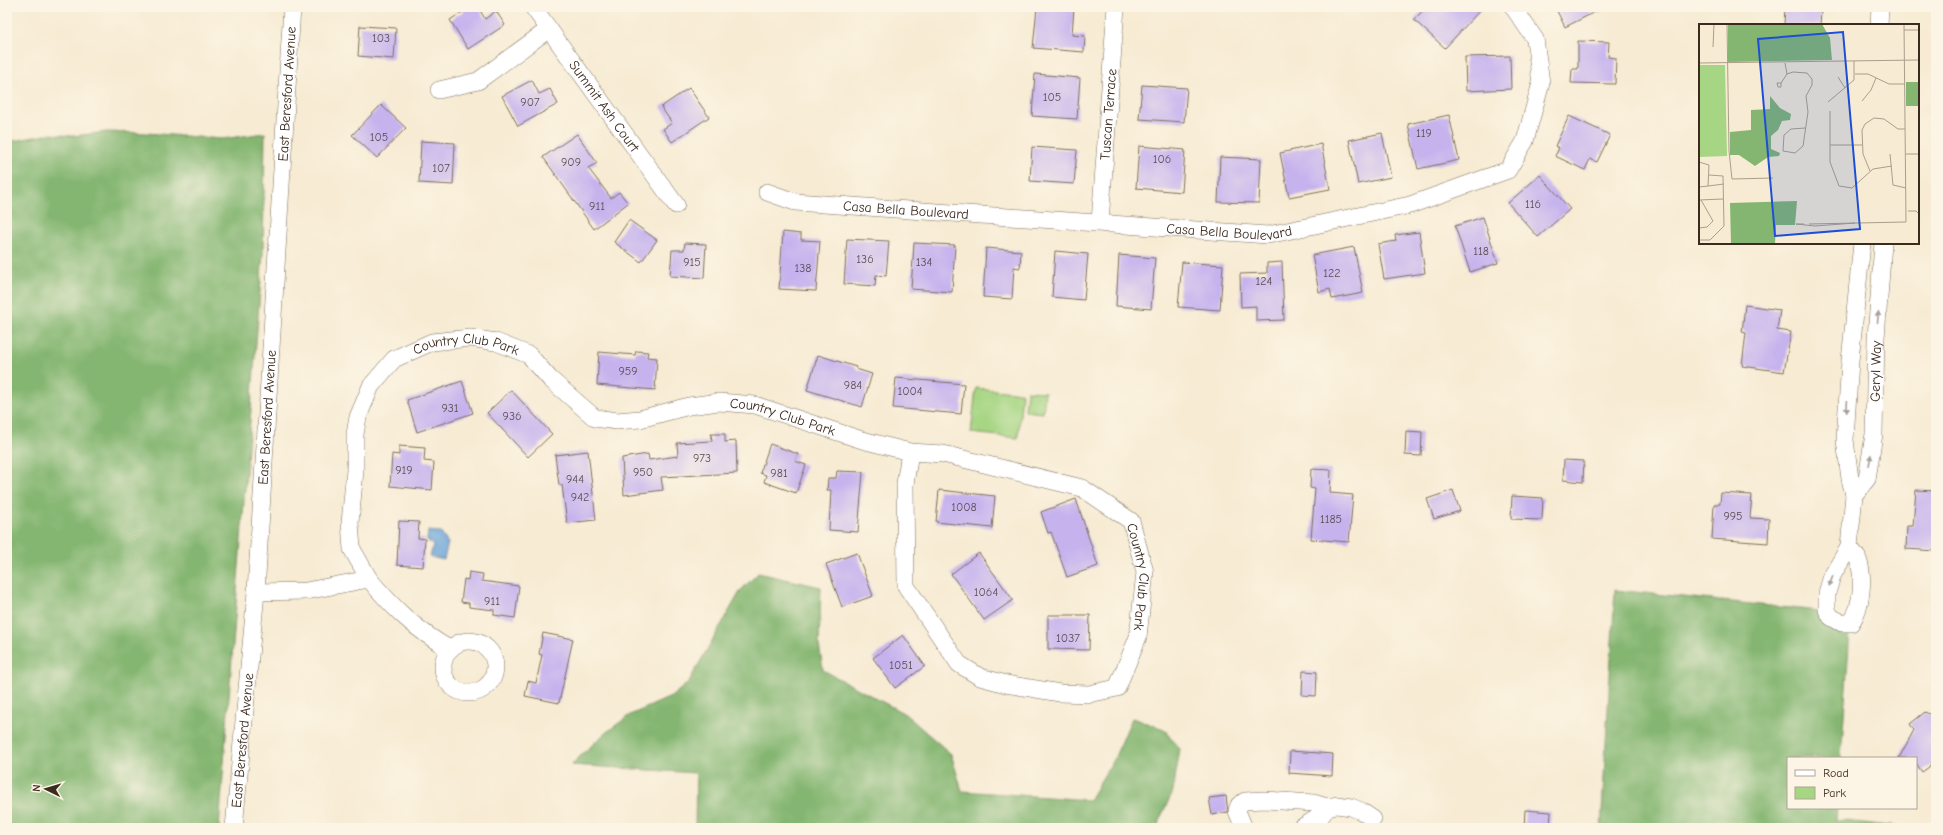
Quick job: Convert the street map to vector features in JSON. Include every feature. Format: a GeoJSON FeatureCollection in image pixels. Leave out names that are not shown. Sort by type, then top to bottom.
{"type":"FeatureCollection","features":[{"type":"Feature","properties":{"kind":"street","name":"East Beresford Avenue"},"geometry":{"type":"LineString","coordinates":[[234,828],[256,592],[292,7]]}},
{"type":"Feature","properties":{"kind":"street","name":"Summit Ash Court"},"geometry":{"type":"LineString","coordinates":[[533,7],[676,205]]}},
{"type":"Feature","properties":{"kind":"street","name":"Tuscan Terrace"},"geometry":{"type":"LineString","coordinates":[[1100,222],[1116,7]]}},
{"type":"Feature","properties":{"kind":"street","name":"Casa Bella Boulevard"},"geometry":{"type":"LineString","coordinates":[[767,192],[795,202],[1100,222],[1268,235],[1410,205],[1508,170],[1525,141],[1541,83],[1535,39],[1513,7]]}},
{"type":"Feature","properties":{"kind":"street"},"geometry":{"type":"LineString","coordinates":[[1879,24],[1880,7]]}},
{"type":"Feature","properties":{"kind":"street"},"geometry":{"type":"LineString","coordinates":[[439,90],[478,81],[549,29]]}},
{"type":"Feature","properties":{"kind":"street","name":"Geryl Way"},"geometry":{"type":"LineString","coordinates":[[1849,547],[1854,495],[1850,479],[1845,440],[1848,382],[1862,244]]}},
{"type":"Feature","properties":{"kind":"street","name":"Geryl Way"},"geometry":{"type":"LineString","coordinates":[[1854,495],[1867,479],[1874,434],[1876,338],[1883,244]]}},
{"type":"Feature","properties":{"kind":"street","name":"Country Club Park"},"geometry":{"type":"LineString","coordinates":[[449,649],[426,636],[394,609],[369,579],[352,549],[350,523],[354,470],[354,434],[358,417],[372,386],[394,359],[432,342],[470,338],[496,342],[528,355],[550,379],[595,418],[617,421],[640,419],[689,406],[719,402],[755,405],[862,440],[910,452],[943,454],[1082,488],[1131,521],[1145,572],[1138,637],[1118,688],[1089,694],[1060,694],[1006,684],[980,677],[959,664],[906,586],[905,484],[910,452]]}},
{"type":"Feature","properties":{"kind":"street"},"geometry":{"type":"LineString","coordinates":[[1848,382],[1875,384]]}},
{"type":"Feature","properties":{"kind":"street"},"geometry":{"type":"LineString","coordinates":[[256,592],[306,591],[369,579]]}},
{"type":"Feature","properties":{"kind":"street"},"geometry":{"type":"LineString","coordinates":[[1244,828],[1237,811],[1239,805],[1245,801],[1273,800],[1314,803],[1327,807],[1338,805],[1352,807],[1373,818]]}},
{"type":"Feature","properties":{"kind":"street"},"geometry":{"type":"LineString","coordinates":[[1301,828],[1322,815],[1327,807]]}},
{"type":"Feature","properties":{"kind":"green space"},"geometry":{"type":"Polygon","coordinates":[[[107,132],[146,133],[222,139],[265,133],[263,252],[219,828],[7,828],[7,142],[51,134],[73,136],[107,132]]]}},
{"type":"Feature","properties":{"kind":"green space"},"geometry":{"type":"Polygon","coordinates":[[[976,388],[1022,393],[1018,438],[971,433],[976,388]]]}},
{"type":"Feature","properties":{"kind":"green space"},"geometry":{"type":"Polygon","coordinates":[[[1027,391],[1045,392],[1043,413],[1025,411],[1027,391]]]}},
{"type":"Feature","properties":{"kind":"green space"},"geometry":{"type":"Polygon","coordinates":[[[758,573],[821,587],[819,645],[823,670],[905,714],[951,754],[962,791],[1089,800],[1114,759],[1132,718],[1164,729],[1180,749],[1173,791],[1159,821],[1158,828],[695,828],[696,773],[571,765],[604,734],[630,715],[671,697],[688,683],[741,590],[758,573]]]}},
{"type":"Feature","properties":{"kind":"green space"},"geometry":{"type":"Polygon","coordinates":[[[1615,590],[1819,611],[1824,621],[1850,630],[1841,757],[1787,757],[1787,809],[1837,809],[1836,820],[1908,828],[1601,828],[1615,590]]]}},
{"type":"Feature","properties":{"kind":"water"},"geometry":{"type":"Polygon","coordinates":[[[428,531],[440,532],[448,543],[444,560],[430,557],[433,545],[427,540],[428,531]]]}},
{"type":"Feature","properties":{"kind":"building"},"geometry":{"type":"Polygon","coordinates":[[[470,7],[478,7],[485,19],[496,11],[505,25],[468,49],[450,20],[470,7]]]}},
{"type":"Feature","properties":{"kind":"building"},"geometry":{"type":"Polygon","coordinates":[[[1037,7],[1074,7],[1072,35],[1085,36],[1084,52],[1033,48],[1037,7]]]}},
{"type":"Feature","properties":{"kind":"building"},"geometry":{"type":"Polygon","coordinates":[[[1426,7],[1483,7],[1445,48],[1414,20],[1426,7]]]}},
{"type":"Feature","properties":{"kind":"building"},"geometry":{"type":"Polygon","coordinates":[[[1555,7],[1605,7],[1565,27],[1555,7]]]}},
{"type":"Feature","properties":{"kind":"building"},"geometry":{"type":"Polygon","coordinates":[[[1785,7],[1813,7],[1813,10],[1821,11],[1820,24],[1784,24],[1785,7]]]}},
{"type":"Feature","properties":{"kind":"building"},"geometry":{"type":"Polygon","coordinates":[[[360,26],[396,28],[394,59],[358,56],[360,26]]]}},
{"type":"Feature","properties":{"kind":"building"},"geometry":{"type":"Polygon","coordinates":[[[1578,41],[1609,42],[1608,57],[1616,58],[1615,84],[1571,83],[1572,69],[1578,69],[1578,41]]]}},
{"type":"Feature","properties":{"kind":"building"},"geometry":{"type":"Polygon","coordinates":[[[1510,56],[1511,89],[1466,91],[1465,57],[1510,56]]]}},
{"type":"Feature","properties":{"kind":"building"},"geometry":{"type":"Polygon","coordinates":[[[1035,74],[1080,78],[1077,119],[1032,116],[1035,74]]]}},
{"type":"Feature","properties":{"kind":"building"},"geometry":{"type":"Polygon","coordinates":[[[532,80],[539,94],[550,89],[558,104],[518,126],[502,96],[532,80]]]}},
{"type":"Feature","properties":{"kind":"building"},"geometry":{"type":"Polygon","coordinates":[[[1142,85],[1187,88],[1184,122],[1139,119],[1142,85]]]}},
{"type":"Feature","properties":{"kind":"building"},"geometry":{"type":"Polygon","coordinates":[[[689,88],[709,117],[672,142],[663,129],[672,123],[661,107],[689,88]]]}},
{"type":"Feature","properties":{"kind":"building"},"geometry":{"type":"Polygon","coordinates":[[[381,105],[406,128],[377,158],[352,135],[381,105]]]}},
{"type":"Feature","properties":{"kind":"building"},"geometry":{"type":"Polygon","coordinates":[[[1449,115],[1459,160],[1418,169],[1408,124],[1449,115]]]}},
{"type":"Feature","properties":{"kind":"building"},"geometry":{"type":"Polygon","coordinates":[[[1569,116],[1610,135],[1597,162],[1590,159],[1585,170],[1555,156],[1559,148],[1555,146],[1569,116]]]}},
{"type":"Feature","properties":{"kind":"building"},"geometry":{"type":"Polygon","coordinates":[[[1382,133],[1391,177],[1358,184],[1349,140],[1382,133]]]}},
{"type":"Feature","properties":{"kind":"building"},"geometry":{"type":"Polygon","coordinates":[[[577,134],[597,163],[588,168],[611,198],[619,192],[628,203],[594,229],[543,157],[577,134]]]}},
{"type":"Feature","properties":{"kind":"building"},"geometry":{"type":"Polygon","coordinates":[[[421,141],[455,143],[453,185],[419,183],[421,141]]]}},
{"type":"Feature","properties":{"kind":"building"},"geometry":{"type":"Polygon","coordinates":[[[1321,144],[1330,189],[1289,197],[1280,153],[1321,144]]]}},
{"type":"Feature","properties":{"kind":"building"},"geometry":{"type":"Polygon","coordinates":[[[1139,146],[1185,150],[1182,192],[1136,188],[1139,146]]]}},
{"type":"Feature","properties":{"kind":"building"},"geometry":{"type":"Polygon","coordinates":[[[1032,147],[1077,150],[1074,184],[1030,181],[1032,147]]]}},
{"type":"Feature","properties":{"kind":"building"},"geometry":{"type":"Polygon","coordinates":[[[1220,157],[1261,159],[1259,203],[1218,202],[1220,157]]]}},
{"type":"Feature","properties":{"kind":"building"},"geometry":{"type":"Polygon","coordinates":[[[1540,175],[1570,209],[1538,237],[1508,203],[1540,175]]]}},
{"type":"Feature","properties":{"kind":"building"},"geometry":{"type":"Polygon","coordinates":[[[1483,217],[1498,263],[1470,272],[1455,226],[1483,217]]]}},
{"type":"Feature","properties":{"kind":"building"},"geometry":{"type":"Polygon","coordinates":[[[629,220],[657,240],[641,262],[614,242],[629,220]]]}},
{"type":"Feature","properties":{"kind":"building"},"geometry":{"type":"Polygon","coordinates":[[[783,232],[801,234],[801,240],[820,241],[816,291],[779,289],[783,232]]]}},
{"type":"Feature","properties":{"kind":"building"},"geometry":{"type":"Polygon","coordinates":[[[1419,232],[1425,273],[1384,279],[1378,244],[1396,241],[1395,235],[1419,232]]]}},
{"type":"Feature","properties":{"kind":"building"},"geometry":{"type":"Polygon","coordinates":[[[847,239],[889,241],[886,276],[876,275],[875,286],[844,284],[847,239]]]}},
{"type":"Feature","properties":{"kind":"building"},"geometry":{"type":"Polygon","coordinates":[[[685,243],[706,244],[704,278],[670,276],[672,250],[684,250],[685,243]]]}},
{"type":"Feature","properties":{"kind":"building"},"geometry":{"type":"Polygon","coordinates":[[[914,243],[955,245],[952,292],[911,289],[914,243]]]}},
{"type":"Feature","properties":{"kind":"building"},"geometry":{"type":"Polygon","coordinates":[[[1354,247],[1363,293],[1332,299],[1330,289],[1319,292],[1312,255],[1354,247]]]}},
{"type":"Feature","properties":{"kind":"building"},"geometry":{"type":"Polygon","coordinates":[[[986,248],[1021,251],[1020,268],[1014,267],[1012,299],[983,297],[986,248]]]}},
{"type":"Feature","properties":{"kind":"building"},"geometry":{"type":"Polygon","coordinates":[[[1055,251],[1088,254],[1084,300],[1052,297],[1055,251]]]}},
{"type":"Feature","properties":{"kind":"building"},"geometry":{"type":"Polygon","coordinates":[[[1119,255],[1155,258],[1151,309],[1116,306],[1119,255]]]}},
{"type":"Feature","properties":{"kind":"building"},"geometry":{"type":"Polygon","coordinates":[[[1182,262],[1223,265],[1220,310],[1178,307],[1182,262]]]}},
{"type":"Feature","properties":{"kind":"building"},"geometry":{"type":"Polygon","coordinates":[[[1282,262],[1284,320],[1256,321],[1256,306],[1241,307],[1240,274],[1267,273],[1267,263],[1282,262]]]}},
{"type":"Feature","properties":{"kind":"building"},"geometry":{"type":"Polygon","coordinates":[[[1745,305],[1780,310],[1777,330],[1791,332],[1784,372],[1742,366],[1746,333],[1742,332],[1745,305]]]}},
{"type":"Feature","properties":{"kind":"building"},"geometry":{"type":"Polygon","coordinates":[[[636,351],[648,352],[647,357],[657,358],[655,390],[597,385],[599,352],[635,355],[636,351]]]}},
{"type":"Feature","properties":{"kind":"building"},"geometry":{"type":"Polygon","coordinates":[[[818,355],[856,367],[856,369],[872,374],[862,407],[807,390],[818,355]]]}},
{"type":"Feature","properties":{"kind":"building"},"geometry":{"type":"Polygon","coordinates":[[[896,378],[964,384],[961,414],[893,408],[896,378]]]}},
{"type":"Feature","properties":{"kind":"building"},"geometry":{"type":"Polygon","coordinates":[[[462,381],[473,413],[417,432],[407,400],[462,381]]]}},
{"type":"Feature","properties":{"kind":"building"},"geometry":{"type":"Polygon","coordinates":[[[511,390],[552,434],[528,457],[487,413],[511,390]]]}},
{"type":"Feature","properties":{"kind":"building"},"geometry":{"type":"Polygon","coordinates":[[[1406,431],[1422,432],[1421,456],[1405,455],[1406,431]]]}},
{"type":"Feature","properties":{"kind":"building"},"geometry":{"type":"Polygon","coordinates":[[[711,434],[725,434],[725,442],[736,441],[737,473],[661,477],[663,490],[624,495],[622,458],[648,454],[649,460],[678,456],[677,443],[712,441],[711,434]]]}},
{"type":"Feature","properties":{"kind":"building"},"geometry":{"type":"Polygon","coordinates":[[[770,444],[798,454],[795,461],[806,465],[796,493],[764,482],[766,475],[760,473],[770,444]]]}},
{"type":"Feature","properties":{"kind":"building"},"geometry":{"type":"Polygon","coordinates":[[[399,446],[425,448],[424,461],[434,462],[432,490],[390,486],[392,454],[399,455],[399,446]]]}},
{"type":"Feature","properties":{"kind":"building"},"geometry":{"type":"Polygon","coordinates":[[[588,451],[596,520],[567,523],[562,485],[559,485],[555,455],[588,451]]]}},
{"type":"Feature","properties":{"kind":"building"},"geometry":{"type":"Polygon","coordinates":[[[1564,460],[1584,461],[1583,482],[1563,480],[1564,460]]]}},
{"type":"Feature","properties":{"kind":"building"},"geometry":{"type":"Polygon","coordinates":[[[1311,469],[1331,470],[1330,493],[1353,495],[1349,542],[1311,539],[1315,489],[1310,488],[1311,469]]]}},
{"type":"Feature","properties":{"kind":"building"},"geometry":{"type":"Polygon","coordinates":[[[837,471],[863,472],[858,532],[829,530],[831,490],[827,490],[828,478],[836,478],[837,471]]]}},
{"type":"Feature","properties":{"kind":"building"},"geometry":{"type":"Polygon","coordinates":[[[939,490],[995,496],[992,528],[936,522],[939,490]]]}},
{"type":"Feature","properties":{"kind":"building"},"geometry":{"type":"Polygon","coordinates":[[[1453,490],[1460,511],[1434,519],[1427,499],[1453,490]]]}},
{"type":"Feature","properties":{"kind":"building"},"geometry":{"type":"Polygon","coordinates":[[[1916,490],[1936,491],[1936,551],[1906,549],[1907,526],[1913,526],[1916,490]]]}},
{"type":"Feature","properties":{"kind":"building"},"geometry":{"type":"Polygon","coordinates":[[[1721,493],[1752,495],[1750,518],[1769,519],[1768,543],[1712,539],[1714,504],[1720,504],[1721,493]]]}},
{"type":"Feature","properties":{"kind":"building"},"geometry":{"type":"Polygon","coordinates":[[[1512,496],[1543,498],[1542,520],[1511,519],[1512,496]]]}},
{"type":"Feature","properties":{"kind":"building"},"geometry":{"type":"Polygon","coordinates":[[[1076,499],[1098,566],[1067,577],[1051,532],[1048,533],[1041,512],[1076,499]]]}},
{"type":"Feature","properties":{"kind":"building"},"geometry":{"type":"Polygon","coordinates":[[[399,521],[419,522],[418,538],[425,539],[423,567],[397,565],[399,521]]]}},
{"type":"Feature","properties":{"kind":"building"},"geometry":{"type":"Polygon","coordinates":[[[857,553],[873,596],[842,607],[826,564],[857,553]]]}},
{"type":"Feature","properties":{"kind":"building"},"geometry":{"type":"Polygon","coordinates":[[[979,553],[1013,600],[984,620],[951,574],[979,553]]]}},
{"type":"Feature","properties":{"kind":"building"},"geometry":{"type":"Polygon","coordinates":[[[469,572],[483,574],[482,581],[519,586],[515,618],[494,615],[494,610],[469,607],[469,603],[461,602],[464,579],[468,580],[469,572]]]}},
{"type":"Feature","properties":{"kind":"building"},"geometry":{"type":"Polygon","coordinates":[[[1048,615],[1090,615],[1089,650],[1048,649],[1048,615]]]}},
{"type":"Feature","properties":{"kind":"building"},"geometry":{"type":"Polygon","coordinates":[[[543,633],[573,639],[559,703],[525,696],[528,681],[536,683],[542,655],[539,654],[543,633]]]}},
{"type":"Feature","properties":{"kind":"building"},"geometry":{"type":"Polygon","coordinates":[[[903,635],[925,666],[895,688],[873,658],[903,635]]]}},
{"type":"Feature","properties":{"kind":"building"},"geometry":{"type":"Polygon","coordinates":[[[1303,671],[1317,672],[1316,696],[1302,695],[1303,671]]]}},
{"type":"Feature","properties":{"kind":"building"},"geometry":{"type":"Polygon","coordinates":[[[1925,712],[1936,717],[1936,754],[1929,767],[1922,772],[1917,764],[1917,757],[1900,757],[1914,730],[1910,724],[1925,712]]]}},
{"type":"Feature","properties":{"kind":"building"},"geometry":{"type":"Polygon","coordinates":[[[1290,751],[1333,754],[1332,776],[1289,773],[1290,751]]]}},
{"type":"Feature","properties":{"kind":"building"},"geometry":{"type":"Polygon","coordinates":[[[1226,796],[1228,812],[1212,815],[1209,798],[1226,796]]]}},
{"type":"Feature","properties":{"kind":"building"},"geometry":{"type":"Polygon","coordinates":[[[1525,810],[1551,812],[1550,828],[1524,828],[1525,810]]]}}]}
